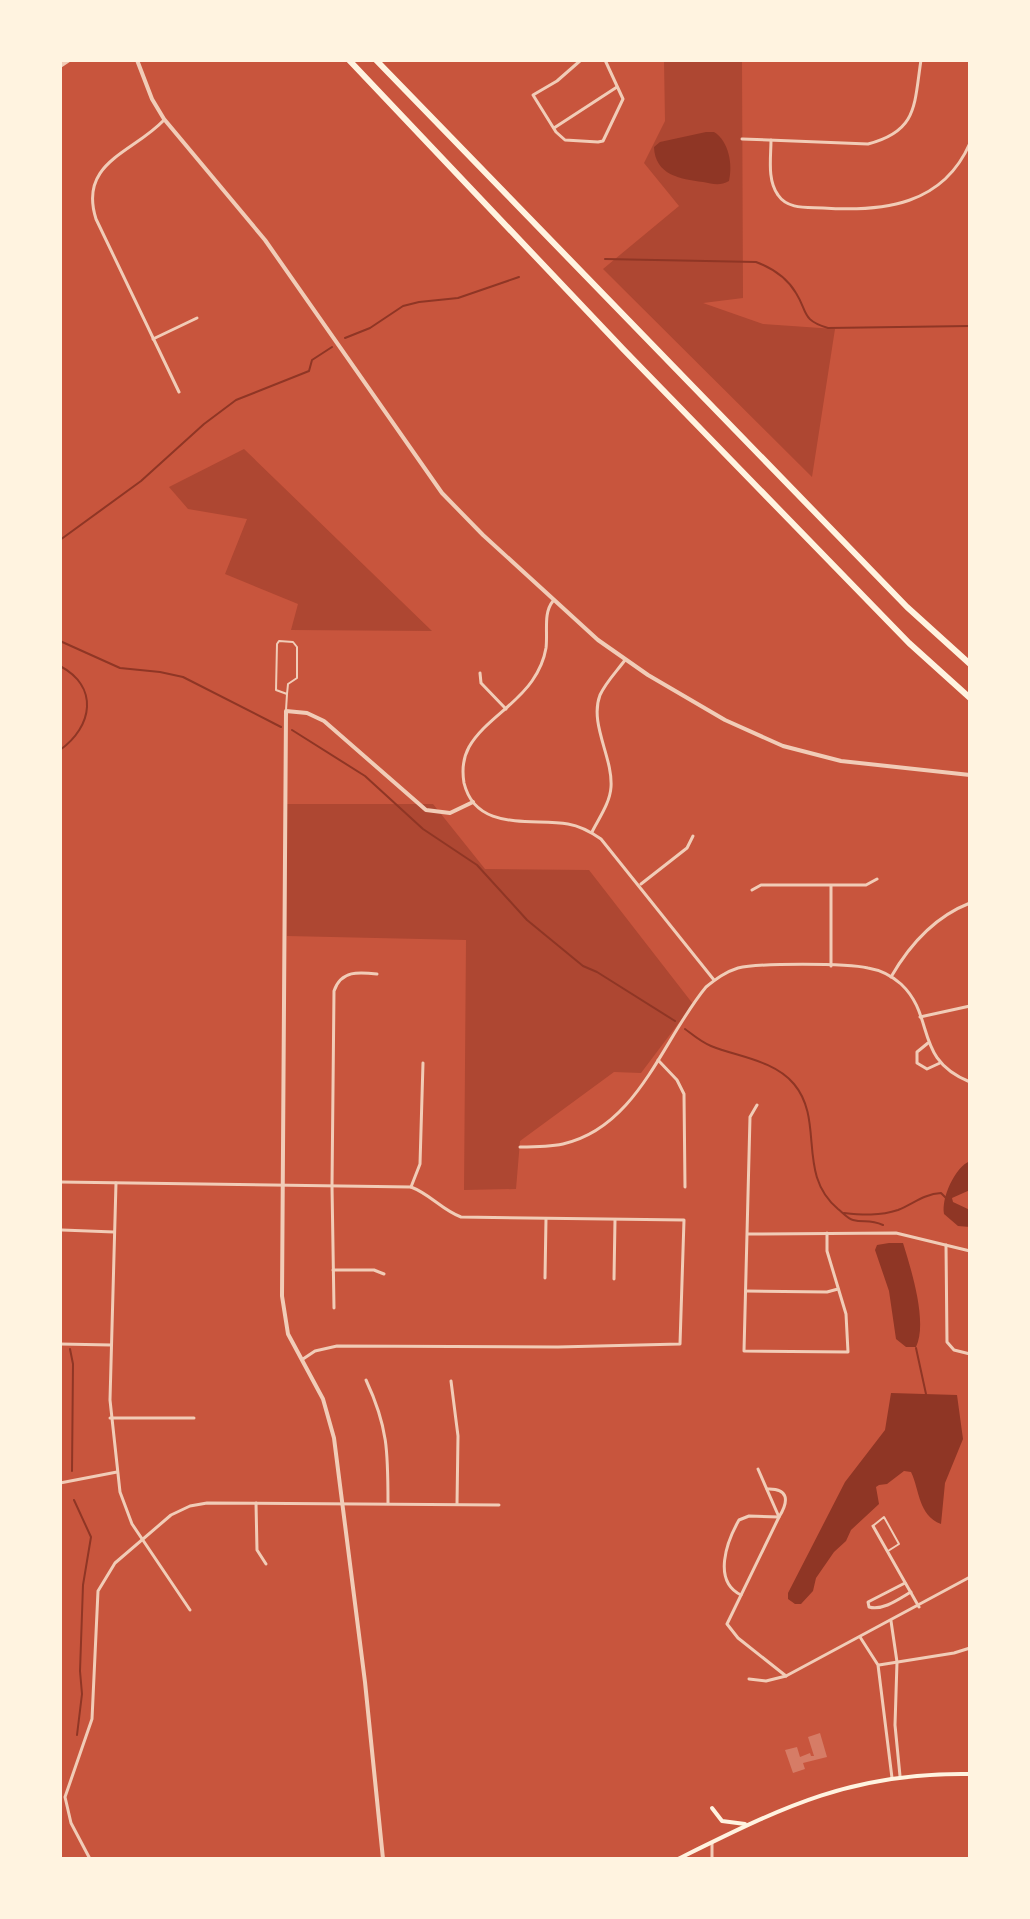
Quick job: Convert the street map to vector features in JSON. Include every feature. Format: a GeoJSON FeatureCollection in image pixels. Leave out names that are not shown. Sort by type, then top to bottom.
{"type":"FeatureCollection","features":[{"type":"Feature","properties":{"kind":"highway"},"geometry":{"type":"LineString","coordinates":[[349,60],[624,350],[898,632],[970,698]]}},
{"type":"Feature","properties":{"kind":"highway"},"geometry":{"type":"LineString","coordinates":[[376,60],[907,607],[970,664]]}},
{"type":"Feature","properties":{"kind":"main road"},"geometry":{"type":"LineString","coordinates":[[678,1859],[747,1824],[809,1798],[849,1786],[900,1777],[970,1774]]}},
{"type":"Feature","properties":{"kind":"main road"},"geometry":{"type":"LineString","coordinates":[[712,1808],[722,1821],[747,1824]]}},
{"type":"Feature","properties":{"kind":"street"},"geometry":{"type":"LineString","coordinates":[[60,66],[69,60]]}},
{"type":"Feature","properties":{"kind":"street"},"geometry":{"type":"LineString","coordinates":[[137,60],[152,99],[164,119],[265,240],[442,493],[553,601],[625,660],[725,720],[783,746],[841,761],[970,775]]}},
{"type":"Feature","properties":{"kind":"street"},"geometry":{"type":"LineString","coordinates":[[581,60],[557,81],[533,95],[565,140],[603,141],[623,99],[605,60]]}},
{"type":"Feature","properties":{"kind":"street"},"geometry":{"type":"LineString","coordinates":[[742,139],[868,144],[887,139],[899,132],[910,118],[921,60]]}},
{"type":"Feature","properties":{"kind":"street"},"geometry":{"type":"LineString","coordinates":[[554,128],[617,87]]}},
{"type":"Feature","properties":{"kind":"street"},"geometry":{"type":"LineString","coordinates":[[164,119],[105,166],[96,180],[92,196],[96,219],[179,392]]}},
{"type":"Feature","properties":{"kind":"street"},"geometry":{"type":"LineString","coordinates":[[771,140],[773,181],[777,194],[794,207],[850,210],[903,204],[931,190],[948,175],[970,143]]}},
{"type":"Feature","properties":{"kind":"street"},"geometry":{"type":"LineString","coordinates":[[153,339],[197,318]]}},
{"type":"Feature","properties":{"kind":"street"},"geometry":{"type":"LineString","coordinates":[[553,601],[548,611],[546,645],[540,668],[529,686],[475,740],[466,755],[463,779],[473,802],[485,813],[500,820],[567,824],[592,832],[609,846],[714,980]]}},
{"type":"Feature","properties":{"kind":"street"},"geometry":{"type":"LineString","coordinates":[[592,832],[608,800],[611,785],[598,702],[604,688],[625,660]]}},
{"type":"Feature","properties":{"kind":"street"},"geometry":{"type":"LineString","coordinates":[[480,673],[481,683],[506,709]]}},
{"type":"Feature","properties":{"kind":"street"},"geometry":{"type":"LineString","coordinates":[[383,1859],[342,1503],[328,1413],[317,1386],[301,1361],[284,1318],[286,711],[307,713],[324,721],[426,810],[450,813],[473,802]]}},
{"type":"Feature","properties":{"kind":"street"},"geometry":{"type":"LineString","coordinates":[[640,885],[687,848],[693,836]]}},
{"type":"Feature","properties":{"kind":"street"},"geometry":{"type":"LineString","coordinates":[[752,890],[761,885],[866,885],[877,879]]}},
{"type":"Feature","properties":{"kind":"street"},"geometry":{"type":"LineString","coordinates":[[831,885],[831,966]]}},
{"type":"Feature","properties":{"kind":"street"},"geometry":{"type":"LineString","coordinates":[[891,977],[920,936],[939,919],[970,903]]}},
{"type":"Feature","properties":{"kind":"street"},"geometry":{"type":"LineString","coordinates":[[520,1147],[563,1144],[599,1129],[626,1106],[699,995],[714,980],[731,970],[750,966],[867,967],[891,977],[909,994],[928,1043],[940,1063],[970,1082]]}},
{"type":"Feature","properties":{"kind":"street"},"geometry":{"type":"LineString","coordinates":[[334,1308],[334,991],[345,975],[377,974]]}},
{"type":"Feature","properties":{"kind":"street"},"geometry":{"type":"LineString","coordinates":[[920,1017],[970,1006]]}},
{"type":"Feature","properties":{"kind":"street"},"geometry":{"type":"LineString","coordinates":[[928,1043],[917,1052],[917,1063],[927,1069],[940,1063]]}},
{"type":"Feature","properties":{"kind":"street"},"geometry":{"type":"LineString","coordinates":[[658,1059],[677,1080],[684,1094],[685,1187]]}},
{"type":"Feature","properties":{"kind":"street"},"geometry":{"type":"LineString","coordinates":[[411,1187],[420,1164],[423,1063]]}},
{"type":"Feature","properties":{"kind":"street"},"geometry":{"type":"LineString","coordinates":[[757,1105],[750,1117],[744,1351],[848,1352],[848,1329],[827,1251],[827,1233]]}},
{"type":"Feature","properties":{"kind":"street"},"geometry":{"type":"LineString","coordinates":[[60,1182],[411,1187],[423,1191],[443,1208],[461,1217],[684,1220],[680,1344],[337,1346],[315,1351],[301,1361]]}},
{"type":"Feature","properties":{"kind":"street"},"geometry":{"type":"LineString","coordinates":[[116,1182],[110,1418],[117,1472],[125,1508],[141,1540],[190,1610]]}},
{"type":"Feature","properties":{"kind":"street"},"geometry":{"type":"LineString","coordinates":[[545,1278],[546,1219]]}},
{"type":"Feature","properties":{"kind":"street"},"geometry":{"type":"LineString","coordinates":[[614,1279],[615,1220]]}},
{"type":"Feature","properties":{"kind":"street"},"geometry":{"type":"LineString","coordinates":[[62,1230],[114,1232]]}},
{"type":"Feature","properties":{"kind":"street"},"geometry":{"type":"LineString","coordinates":[[748,1234],[896,1233],[970,1251]]}},
{"type":"Feature","properties":{"kind":"street"},"geometry":{"type":"LineString","coordinates":[[946,1244],[947,1342],[954,1350],[970,1354]]}},
{"type":"Feature","properties":{"kind":"street"},"geometry":{"type":"LineString","coordinates":[[333,1270],[374,1270],[384,1274]]}},
{"type":"Feature","properties":{"kind":"street"},"geometry":{"type":"LineString","coordinates":[[746,1291],[827,1292],[839,1289]]}},
{"type":"Feature","properties":{"kind":"street"},"geometry":{"type":"LineString","coordinates":[[60,1344],[111,1345]]}},
{"type":"Feature","properties":{"kind":"street"},"geometry":{"type":"LineString","coordinates":[[366,1380],[378,1405],[387,1437],[388,1503]]}},
{"type":"Feature","properties":{"kind":"street"},"geometry":{"type":"LineString","coordinates":[[451,1381],[458,1436],[457,1504]]}},
{"type":"Feature","properties":{"kind":"street"},"geometry":{"type":"LineString","coordinates":[[110,1418],[194,1418]]}},
{"type":"Feature","properties":{"kind":"street"},"geometry":{"type":"LineString","coordinates":[[758,1469],[779,1517]]}},
{"type":"Feature","properties":{"kind":"street"},"geometry":{"type":"LineString","coordinates":[[60,1483],[117,1472]]}},
{"type":"Feature","properties":{"kind":"street"},"geometry":{"type":"LineString","coordinates":[[767,1489],[776,1489],[787,1496],[785,1507],[727,1624],[738,1638],[786,1676]]}},
{"type":"Feature","properties":{"kind":"street"},"geometry":{"type":"LineString","coordinates":[[90,1859],[71,1823],[63,1799],[92,1719],[98,1591],[115,1563],[141,1540],[171,1515],[190,1506],[207,1503],[499,1505]]}},
{"type":"Feature","properties":{"kind":"street"},"geometry":{"type":"LineString","coordinates":[[256,1503],[257,1550],[266,1564]]}},
{"type":"Feature","properties":{"kind":"street"},"geometry":{"type":"LineString","coordinates":[[741,1595],[732,1591],[725,1569],[724,1550],[731,1534],[739,1520],[749,1516],[779,1517]]}},
{"type":"Feature","properties":{"kind":"street"},"geometry":{"type":"LineString","coordinates":[[873,1526],[919,1607]]}},
{"type":"Feature","properties":{"kind":"street"},"geometry":{"type":"LineString","coordinates":[[749,1679],[766,1681],[786,1676],[970,1577]]}},
{"type":"Feature","properties":{"kind":"street"},"geometry":{"type":"LineString","coordinates":[[905,1583],[868,1602],[869,1607],[876,1609],[911,1592]]}},
{"type":"Feature","properties":{"kind":"street"},"geometry":{"type":"LineString","coordinates":[[891,1621],[897,1662],[896,1716],[900,1777]]}},
{"type":"Feature","properties":{"kind":"street"},"geometry":{"type":"LineString","coordinates":[[860,1637],[878,1665],[892,1778]]}},
{"type":"Feature","properties":{"kind":"street"},"geometry":{"type":"LineString","coordinates":[[878,1665],[970,1648]]}},
{"type":"Feature","properties":{"kind":"street"},"geometry":{"type":"LineString","coordinates":[[886,1717],[896,1716]]}},
{"type":"Feature","properties":{"kind":"street"},"geometry":{"type":"LineString","coordinates":[[712,1842],[712,1859]]}},
{"type":"Feature","properties":{"kind":"lane"},"geometry":{"type":"LineString","coordinates":[[286,711],[288,684],[297,678],[297,647],[293,642],[279,641],[276,690],[287,694]]}},
{"type":"Feature","properties":{"kind":"lane"},"geometry":{"type":"LineString","coordinates":[[873,1526],[884,1517],[899,1544],[888,1551]]}},
{"type":"Feature","properties":{"kind":"shaded area"},"geometry":{"type":"Polygon","coordinates":[[[664,60],[742,60],[743,298],[703,303],[763,324],[835,329],[812,477],[603,269],[679,206],[644,163],[665,121],[664,60]]]}},
{"type":"Feature","properties":{"kind":"shaded area"},"geometry":{"type":"Polygon","coordinates":[[[714,132],[726,147],[730,161],[729,181],[716,184],[686,179],[670,174],[659,164],[654,147],[660,142],[714,132]]]}},
{"type":"Feature","properties":{"kind":"shaded area"},"geometry":{"type":"Polygon","coordinates":[[[244,449],[432,631],[291,630],[298,604],[225,574],[247,519],[188,509],[169,487],[244,449]]]}},
{"type":"Feature","properties":{"kind":"shaded area"},"geometry":{"type":"Polygon","coordinates":[[[287,804],[433,804],[485,869],[589,870],[693,1004],[641,1073],[614,1072],[520,1141],[516,1189],[464,1190],[466,940],[287,936],[287,804]]]}},
{"type":"Feature","properties":{"kind":"shaded area"},"geometry":{"type":"Polygon","coordinates":[[[970,1161],[970,1190],[952,1198],[953,1202],[970,1210],[970,1227],[958,1226],[944,1214],[945,1200],[954,1176],[970,1161]]]}},
{"type":"Feature","properties":{"kind":"shaded area"},"geometry":{"type":"Polygon","coordinates":[[[903,1243],[914,1281],[920,1324],[916,1347],[906,1347],[896,1339],[889,1291],[875,1250],[877,1245],[903,1243]]]}},
{"type":"Feature","properties":{"kind":"shaded area"},"geometry":{"type":"Polygon","coordinates":[[[891,1393],[957,1395],[963,1439],[945,1483],[941,1524],[928,1515],[911,1472],[904,1471],[887,1484],[876,1487],[879,1504],[851,1530],[846,1541],[834,1552],[816,1578],[813,1591],[801,1604],[795,1604],[788,1599],[788,1593],[845,1482],[885,1430],[891,1393]]]}},
{"type":"Feature","properties":{"kind":"building"},"geometry":{"type":"Polygon","coordinates":[[[820,1733],[827,1757],[803,1763],[805,1769],[793,1773],[785,1750],[797,1747],[800,1757],[810,1753],[814,1756],[808,1737],[820,1733]]]}},
{"type":"Feature","properties":{"kind":"waterway"},"geometry":{"type":"LineString","coordinates":[[605,259],[756,262],[784,278],[796,293],[806,315],[813,322],[828,328],[970,326]]}},
{"type":"Feature","properties":{"kind":"waterway"},"geometry":{"type":"LineString","coordinates":[[345,338],[370,328],[403,306],[458,298],[519,277]]}},
{"type":"Feature","properties":{"kind":"waterway"},"geometry":{"type":"LineString","coordinates":[[60,540],[141,481],[204,424],[236,400],[309,371],[312,360],[332,347]]}},
{"type":"Feature","properties":{"kind":"waterway"},"geometry":{"type":"LineString","coordinates":[[60,641],[120,668],[183,677],[281,727]]}},
{"type":"Feature","properties":{"kind":"waterway"},"geometry":{"type":"LineString","coordinates":[[60,666],[81,685],[87,707],[79,730],[60,750]]}},
{"type":"Feature","properties":{"kind":"waterway"},"geometry":{"type":"LineString","coordinates":[[292,730],[365,776],[423,829],[477,865],[527,920],[583,966],[675,1021]]}},
{"type":"Feature","properties":{"kind":"waterway"},"geometry":{"type":"LineString","coordinates":[[685,1029],[711,1046],[755,1060],[786,1076],[803,1099],[808,1114],[814,1164],[825,1195],[851,1219],[883,1225]]}},
{"type":"Feature","properties":{"kind":"waterway"},"geometry":{"type":"LineString","coordinates":[[844,1213],[891,1212],[941,1193],[947,1199]]}},
{"type":"Feature","properties":{"kind":"waterway"},"geometry":{"type":"LineString","coordinates":[[916,1348],[926,1394]]}},
{"type":"Feature","properties":{"kind":"waterway"},"geometry":{"type":"LineString","coordinates":[[70,1349],[73,1364],[72,1471]]}},
{"type":"Feature","properties":{"kind":"waterway"},"geometry":{"type":"LineString","coordinates":[[74,1500],[91,1537],[83,1585],[82,1694],[77,1735]]}}]}
